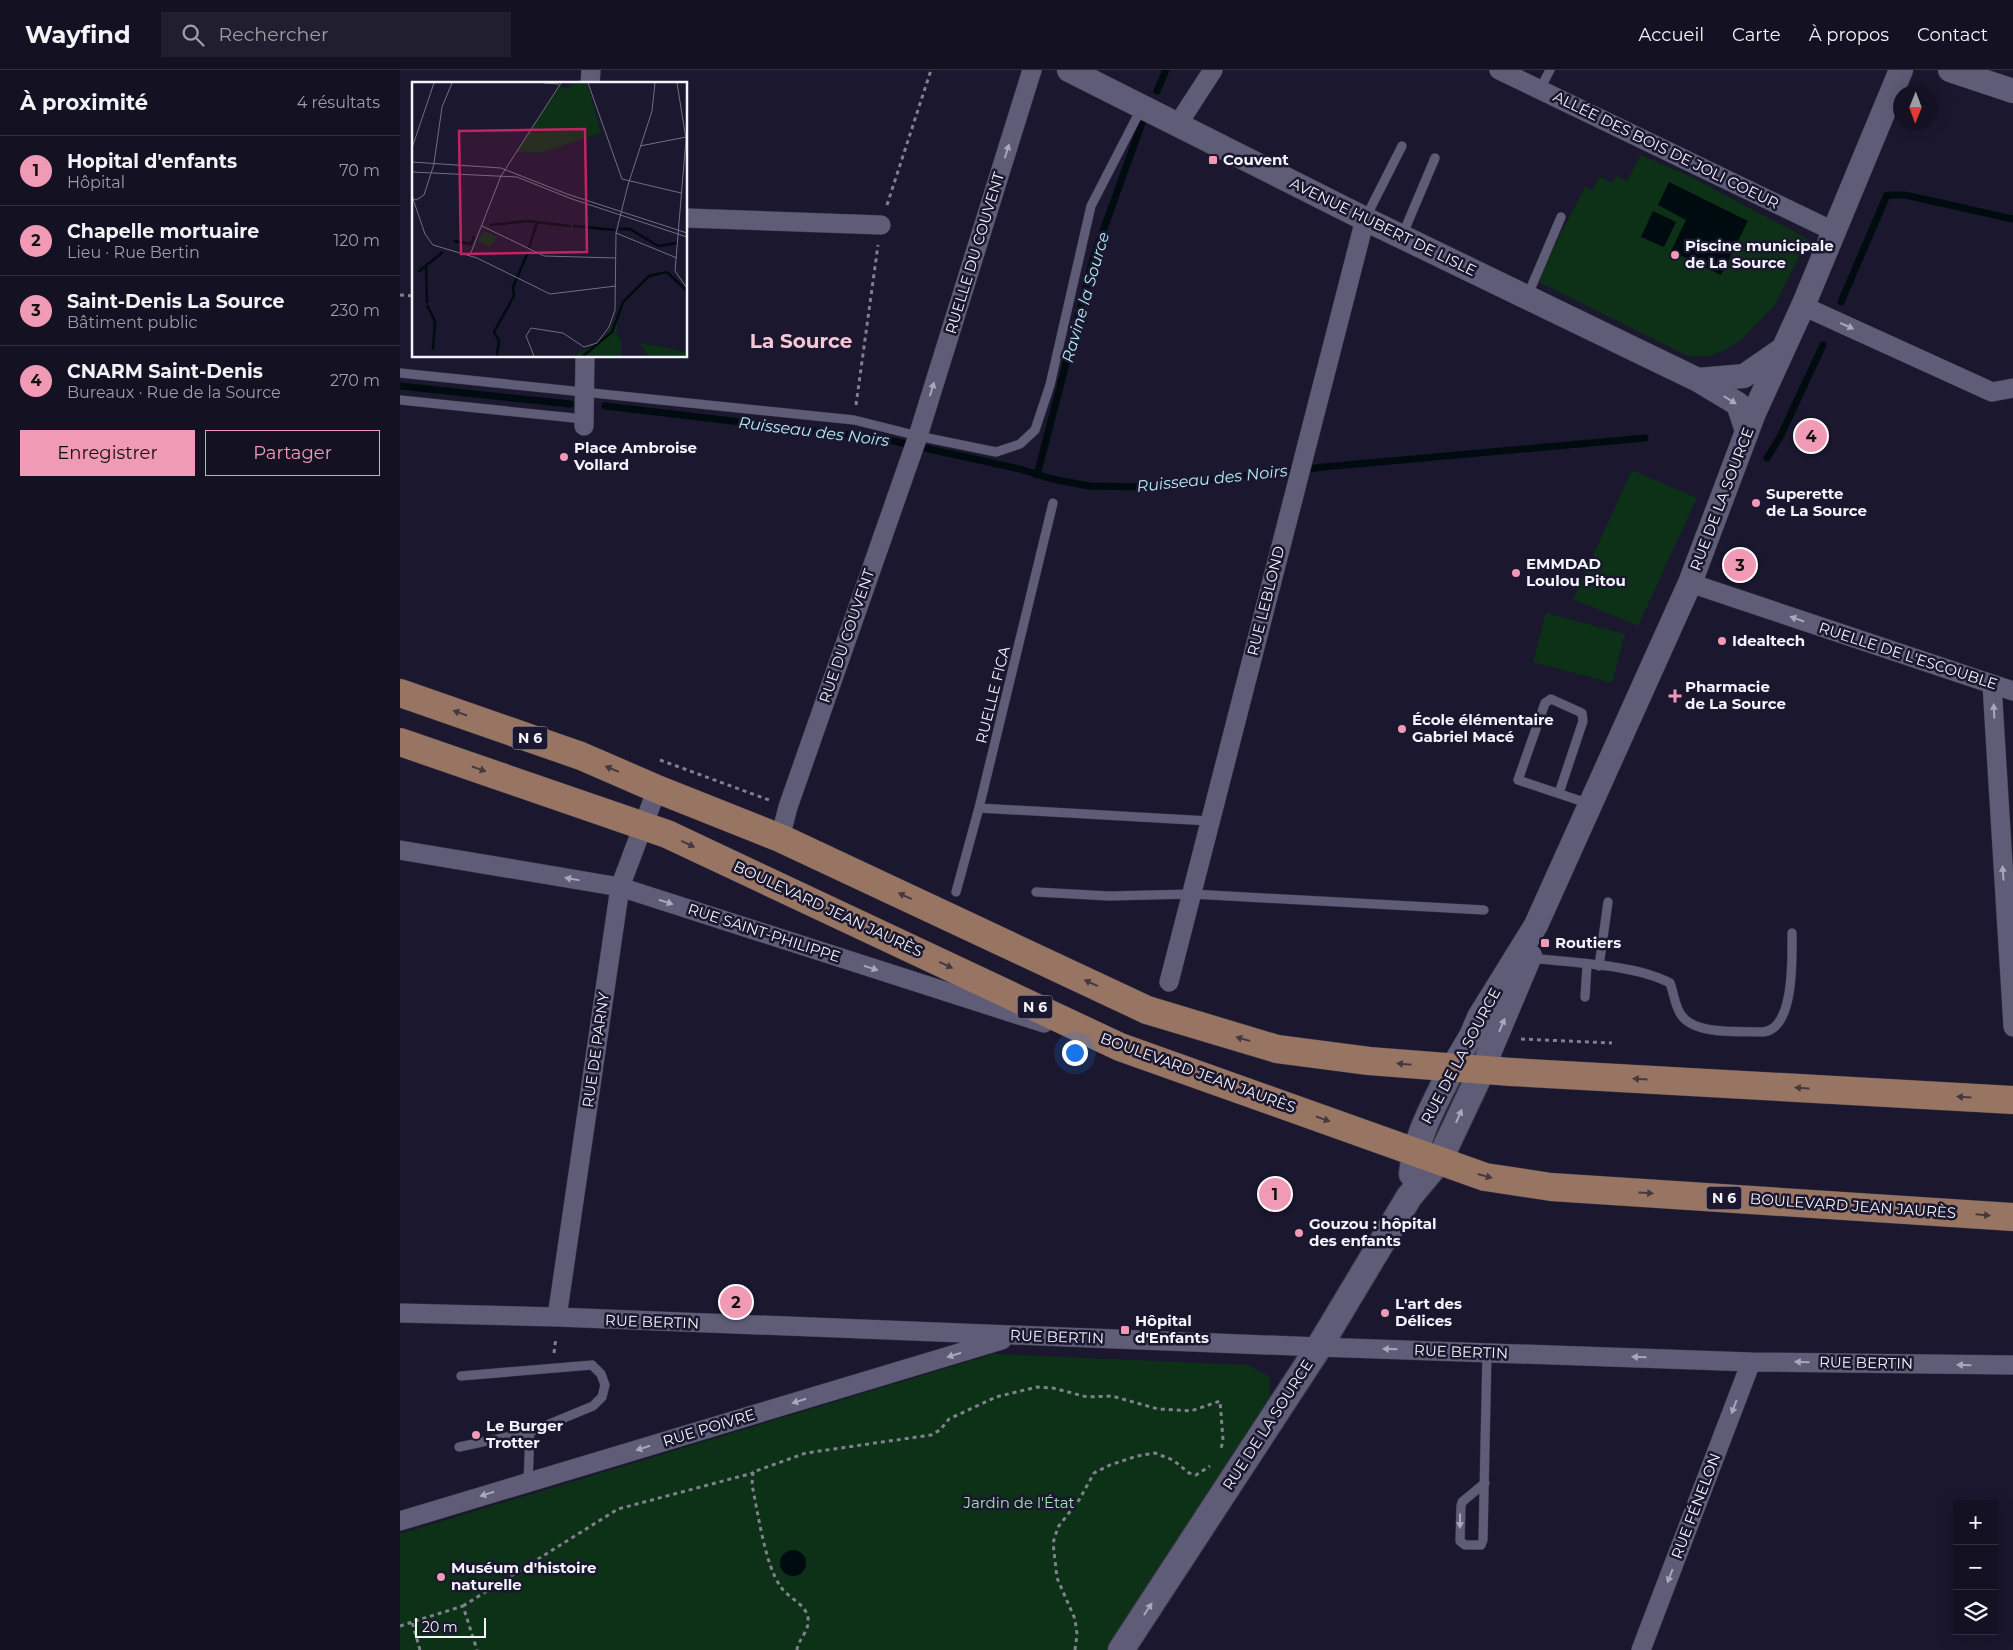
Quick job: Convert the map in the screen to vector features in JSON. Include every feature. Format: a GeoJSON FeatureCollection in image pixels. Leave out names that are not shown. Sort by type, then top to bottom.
{"type":"FeatureCollection","features":[{"type":"Feature","properties":{"kind":"main road","name":"N 6"},"geometry":{"type":"LineString","coordinates":[[400,693],[581,756],[780,838],[1148,1010],[1277,1049],[1369,1061],[1452,1068],[2013,1100]]}},
{"type":"Feature","properties":{"kind":"main road","name":"BOULEVARD JEAN JAURÈS"},"geometry":{"type":"LineString","coordinates":[[400,742],[667,834],[1120,1047],[1485,1177],[1551,1187],[2013,1217]]}},
{"type":"Feature","properties":{"kind":"main road","name":"RUE DE LA SOURCE"},"geometry":{"type":"LineString","coordinates":[[1427,1156],[1423,1128],[1452,1068]]}},
{"type":"Feature","properties":{"kind":"main road","name":"RUE DE LA SOURCE"},"geometry":{"type":"LineString","coordinates":[[1121,1650],[1319,1347],[1409,1197],[1427,1156],[1482,1070]]}},
{"type":"Feature","properties":{"kind":"street","name":"RUELLE DU COUVENT"},"geometry":{"type":"LineString","coordinates":[[915,445],[1032,70]]}},
{"type":"Feature","properties":{"kind":"street","name":"AVENUE HUBERT DE LISLE"},"geometry":{"type":"LineString","coordinates":[[1069,70],[1366,219],[1698,380],[1738,404],[1748,431]]}},
{"type":"Feature","properties":{"kind":"street"},"geometry":{"type":"LineString","coordinates":[[1178,124],[1213,70]]}},
{"type":"Feature","properties":{"kind":"street","name":"ALLÉE DES BOIS DE JOLI COEUR"},"geometry":{"type":"LineString","coordinates":[[1499,70],[1833,232]]}},
{"type":"Feature","properties":{"kind":"street","name":"RUE DE LA SOURCE"},"geometry":{"type":"LineString","coordinates":[[1452,1068],[1471,1036],[1479,1017],[1536,924],[1690,583],[1764,391],[1803,306],[1901,70]]}},
{"type":"Feature","properties":{"kind":"street"},"geometry":{"type":"LineString","coordinates":[[1950,70],[2013,90]]}},
{"type":"Feature","properties":{"kind":"street"},"geometry":{"type":"LineString","coordinates":[[688,218],[881,225]]}},
{"type":"Feature","properties":{"kind":"street","name":"RUE LEBLOND"},"geometry":{"type":"LineString","coordinates":[[1168,982],[1366,219]]}},
{"type":"Feature","properties":{"kind":"street"},"geometry":{"type":"LineString","coordinates":[[1803,306],[1992,392],[2013,388]]}},
{"type":"Feature","properties":{"kind":"street"},"geometry":{"type":"LineString","coordinates":[[1698,380],[1744,376],[1783,349]]}},
{"type":"Feature","properties":{"kind":"street"},"geometry":{"type":"LineString","coordinates":[[584,423],[585,358]]}},
{"type":"Feature","properties":{"kind":"street"},"geometry":{"type":"LineString","coordinates":[[1744,376],[1764,391]]}},
{"type":"Feature","properties":{"kind":"street","name":"RUE DU COUVENT"},"geometry":{"type":"LineString","coordinates":[[780,838],[788,806],[915,445]]}},
{"type":"Feature","properties":{"kind":"street","name":"RUELLE DE L'ESCOUBLE"},"geometry":{"type":"LineString","coordinates":[[1690,583],[2013,691]]}},
{"type":"Feature","properties":{"kind":"street"},"geometry":{"type":"LineString","coordinates":[[1992,685],[2013,1027]]}},
{"type":"Feature","properties":{"kind":"street","name":"RUE DE PARNY"},"geometry":{"type":"LineString","coordinates":[[557,1318],[620,887],[657,788]]}},
{"type":"Feature","properties":{"kind":"street","name":"RUE SAINT-PHILIPPE"},"geometry":{"type":"LineString","coordinates":[[400,850],[620,887],[1120,1047]]}},
{"type":"Feature","properties":{"kind":"street","name":"RUE DE LA SOURCE"},"geometry":{"type":"LineString","coordinates":[[1482,1070],[1530,958],[1536,924]]}},
{"type":"Feature","properties":{"kind":"street","name":"RUE BERTIN"},"geometry":{"type":"LineString","coordinates":[[400,1313],[1751,1362],[2013,1365]]}},
{"type":"Feature","properties":{"kind":"street","name":"RUE POIVRE"},"geometry":{"type":"LineString","coordinates":[[400,1520],[1018,1336]]}},
{"type":"Feature","properties":{"kind":"street","name":"RUE FÉNELON"},"geometry":{"type":"LineString","coordinates":[[1641,1650],[1751,1362]]}},
{"type":"Feature","properties":{"kind":"lane"},"geometry":{"type":"LineString","coordinates":[[1540,89],[1550,70]]}},
{"type":"Feature","properties":{"kind":"lane"},"geometry":{"type":"LineString","coordinates":[[400,373],[854,420],[915,445],[996,452],[1020,444],[1035,430],[1050,385],[1091,206],[1143,107]]}},
{"type":"Feature","properties":{"kind":"lane"},"geometry":{"type":"LineString","coordinates":[[1366,219],[1402,146]]}},
{"type":"Feature","properties":{"kind":"lane"},"geometry":{"type":"LineString","coordinates":[[1402,236],[1435,158]]}},
{"type":"Feature","properties":{"kind":"lane"},"geometry":{"type":"LineString","coordinates":[[1527,297],[1561,217]]}},
{"type":"Feature","properties":{"kind":"lane"},"geometry":{"type":"LineString","coordinates":[[400,400],[584,423]]}},
{"type":"Feature","properties":{"kind":"lane","name":"RUELLE FICA"},"geometry":{"type":"LineString","coordinates":[[956,892],[980,808],[1053,503]]}},
{"type":"Feature","properties":{"kind":"lane"},"geometry":{"type":"LineString","coordinates":[[1559,792],[1584,721],[1582,714],[1551,699],[1545,703],[1518,780],[1559,792],[1590,804]]}},
{"type":"Feature","properties":{"kind":"lane"},"geometry":{"type":"LineString","coordinates":[[980,808],[1209,821]]}},
{"type":"Feature","properties":{"kind":"lane"},"geometry":{"type":"LineString","coordinates":[[1036,892],[1109,896],[1192,894],[1484,910]]}},
{"type":"Feature","properties":{"kind":"lane"},"geometry":{"type":"LineString","coordinates":[[1599,966],[1608,902]]}},
{"type":"Feature","properties":{"kind":"lane"},"geometry":{"type":"LineString","coordinates":[[1530,958],[1631,970],[1658,977],[1670,983],[1680,1014],[1689,1024],[1737,1031],[1770,1031],[1775,1028],[1783,1015],[1788,999],[1792,970],[1792,933]]}},
{"type":"Feature","properties":{"kind":"lane"},"geometry":{"type":"LineString","coordinates":[[1584,997],[1587,965]]}},
{"type":"Feature","properties":{"kind":"lane"},"geometry":{"type":"LineString","coordinates":[[1485,1483],[1462,1502],[1460,1541],[1464,1545],[1481,1545],[1483,1543],[1485,1483],[1487,1352]]}},
{"type":"Feature","properties":{"kind":"lane"},"geometry":{"type":"LineString","coordinates":[[459,1446],[530,1432],[593,1406],[602,1397],[605,1385],[601,1374],[592,1365],[461,1376]]}},
{"type":"Feature","properties":{"kind":"lane"},"geometry":{"type":"LineString","coordinates":[[528,1482],[530,1432]]}},
{"type":"Feature","properties":{"kind":"path"},"geometry":{"type":"LineString","coordinates":[[660,760],[788,806]]}},
{"type":"Feature","properties":{"kind":"path"},"geometry":{"type":"LineString","coordinates":[[1497,1038],[1612,1042]]}},
{"type":"Feature","properties":{"kind":"path"},"geometry":{"type":"LineString","coordinates":[[553,1368],[557,1318]]}},
{"type":"Feature","properties":{"kind":"path"},"geometry":{"type":"LineString","coordinates":[[400,1626],[463,1606],[618,1509],[753,1472],[806,1453],[931,1435],[940,1430],[949,1420],[996,1397],[1038,1387],[1053,1388],[1087,1397],[1112,1396],[1158,1409],[1190,1411],[1220,1401],[1223,1440],[1221,1453]]}},
{"type":"Feature","properties":{"kind":"path"},"geometry":{"type":"LineString","coordinates":[[1075,1650],[1077,1634],[1075,1619],[1057,1578],[1053,1544],[1058,1528],[1079,1500],[1094,1473],[1110,1464],[1150,1453],[1174,1460],[1189,1473],[1196,1475],[1213,1464]]}},
{"type":"Feature","properties":{"kind":"path"},"geometry":{"type":"LineString","coordinates":[[753,1472],[752,1484],[772,1574],[782,1589],[805,1611],[808,1618],[807,1628],[798,1646],[798,1650]]}},
{"type":"Feature","properties":{"kind":"path"},"geometry":{"type":"LineString","coordinates":[[463,1606],[477,1650]]}},
{"type":"Feature","properties":{"kind":"path"},"geometry":{"type":"LineString","coordinates":[[412,1622],[420,1650]]}},
{"type":"Feature","properties":{"kind":"green space","name":"Piscine municipale de La Source"},"geometry":{"type":"Polygon","coordinates":[[[1641,155],[1691,177],[1808,239],[1774,306],[1741,340],[1723,351],[1707,356],[1688,356],[1539,282],[1548,258],[1585,187],[1593,191],[1599,176],[1612,183],[1617,176],[1627,181],[1641,155]]]}},
{"type":"Feature","properties":{"kind":"green space"},"geometry":{"type":"Polygon","coordinates":[[[1632,470],[1697,498],[1638,626],[1573,599],[1632,470]]]}},
{"type":"Feature","properties":{"kind":"green space"},"geometry":{"type":"Polygon","coordinates":[[[1546,613],[1625,634],[1612,683],[1533,662],[1546,613]]]}},
{"type":"Feature","properties":{"kind":"green space","name":"Jardin de l'État"},"geometry":{"type":"Polygon","coordinates":[[[993,1354],[1248,1365],[1269,1376],[1270,1401],[1107,1650],[400,1650],[400,1534],[993,1354]]]}},
{"type":"Feature","properties":{"kind":"shaded area"},"geometry":{"type":"Polygon","coordinates":[[[1669,182],[1748,221],[1721,275],[1671,251],[1686,220],[1658,205],[1669,182]]]}},
{"type":"Feature","properties":{"kind":"shaded area"},"geometry":{"type":"Polygon","coordinates":[[[1653,211],[1676,222],[1664,247],[1641,237],[1653,211]]]}},
{"type":"Feature","properties":{"kind":"shaded area"},"geometry":{"type":"Polygon","coordinates":[[[793,1550],[802,1554],[806,1563],[802,1572],[793,1576],[784,1572],[780,1563],[784,1554],[793,1550]]]}},
{"type":"Feature","properties":{"kind":"waterway","name":"Ravine la Source"},"geometry":{"type":"LineString","coordinates":[[1157,91],[1166,70]]}},
{"type":"Feature","properties":{"kind":"waterway","name":"Ravine la Source"},"geometry":{"type":"LineString","coordinates":[[1037,475],[1094,256],[1142,123]]}},
{"type":"Feature","properties":{"kind":"waterway","name":"Ruisseau des Noirs"},"geometry":{"type":"LineString","coordinates":[[1841,302],[1887,195],[1905,195],[2013,219]]}},
{"type":"Feature","properties":{"kind":"waterway","name":"Ruisseau des Noirs"},"geometry":{"type":"LineString","coordinates":[[1767,458],[1780,437],[1823,345]]}},
{"type":"Feature","properties":{"kind":"waterway","name":"Ruisseau des Noirs"},"geometry":{"type":"LineString","coordinates":[[400,386],[570,404]]}},
{"type":"Feature","properties":{"kind":"waterway","name":"Ruisseau des Noirs"},"geometry":{"type":"LineString","coordinates":[[605,406],[884,439],[1089,486],[1144,487],[1324,467],[1645,438]]}},
{"type":"Feature","properties":{"kind":"place","name":"Couvent"},"geometry":{"type":"Point","coordinates":[1213,160]}},
{"type":"Feature","properties":{"kind":"place","name":"Piscine municipale de La Source"},"geometry":{"type":"Point","coordinates":[1675,255]}},
{"type":"Feature","properties":{"kind":"place","name":"CNARM Saint-Denis"},"geometry":{"type":"Point","coordinates":[1811,436]}},
{"type":"Feature","properties":{"kind":"place","name":"Place Ambroise Vollard"},"geometry":{"type":"Point","coordinates":[564,457]}},
{"type":"Feature","properties":{"kind":"place","name":"Superette de La Source"},"geometry":{"type":"Point","coordinates":[1756,503]}},
{"type":"Feature","properties":{"kind":"place","name":"Saint-Denis La Source"},"geometry":{"type":"Point","coordinates":[1740,565]}},
{"type":"Feature","properties":{"kind":"place","name":"EMMDAD Loulou Pitou"},"geometry":{"type":"Point","coordinates":[1516,573]}},
{"type":"Feature","properties":{"kind":"place","name":"Idealtech"},"geometry":{"type":"Point","coordinates":[1722,641]}},
{"type":"Feature","properties":{"kind":"place","name":"Pharmacie de La Source"},"geometry":{"type":"Point","coordinates":[1675,696]}},
{"type":"Feature","properties":{"kind":"place","name":"École élémentaire Gabriel Macé"},"geometry":{"type":"Point","coordinates":[1402,729]}},
{"type":"Feature","properties":{"kind":"place","name":"Routiers"},"geometry":{"type":"Point","coordinates":[1545,943]}},
{"type":"Feature","properties":{"kind":"place","name":"Hopital d'enfants"},"geometry":{"type":"Point","coordinates":[1275,1194]}},
{"type":"Feature","properties":{"kind":"place","name":"Gouzou : hôpital des enfants"},"geometry":{"type":"Point","coordinates":[1299,1233]}},
{"type":"Feature","properties":{"kind":"place","name":"Chapelle mortuaire"},"geometry":{"type":"Point","coordinates":[736,1302]}},
{"type":"Feature","properties":{"kind":"place","name":"L'art des Délices"},"geometry":{"type":"Point","coordinates":[1385,1313]}},
{"type":"Feature","properties":{"kind":"place","name":"Hôpital d'Enfants"},"geometry":{"type":"Point","coordinates":[1125,1330]}},
{"type":"Feature","properties":{"kind":"place","name":"Le Burger Trotter"},"geometry":{"type":"Point","coordinates":[476,1435]}},
{"type":"Feature","properties":{"kind":"place","name":"Muséum d'histoire naturelle"},"geometry":{"type":"Point","coordinates":[441,1577]}},
{"type":"Feature","properties":{"kind":"district","name":"La Source"},"geometry":{"type":"Point","coordinates":[801,341]}}]}
